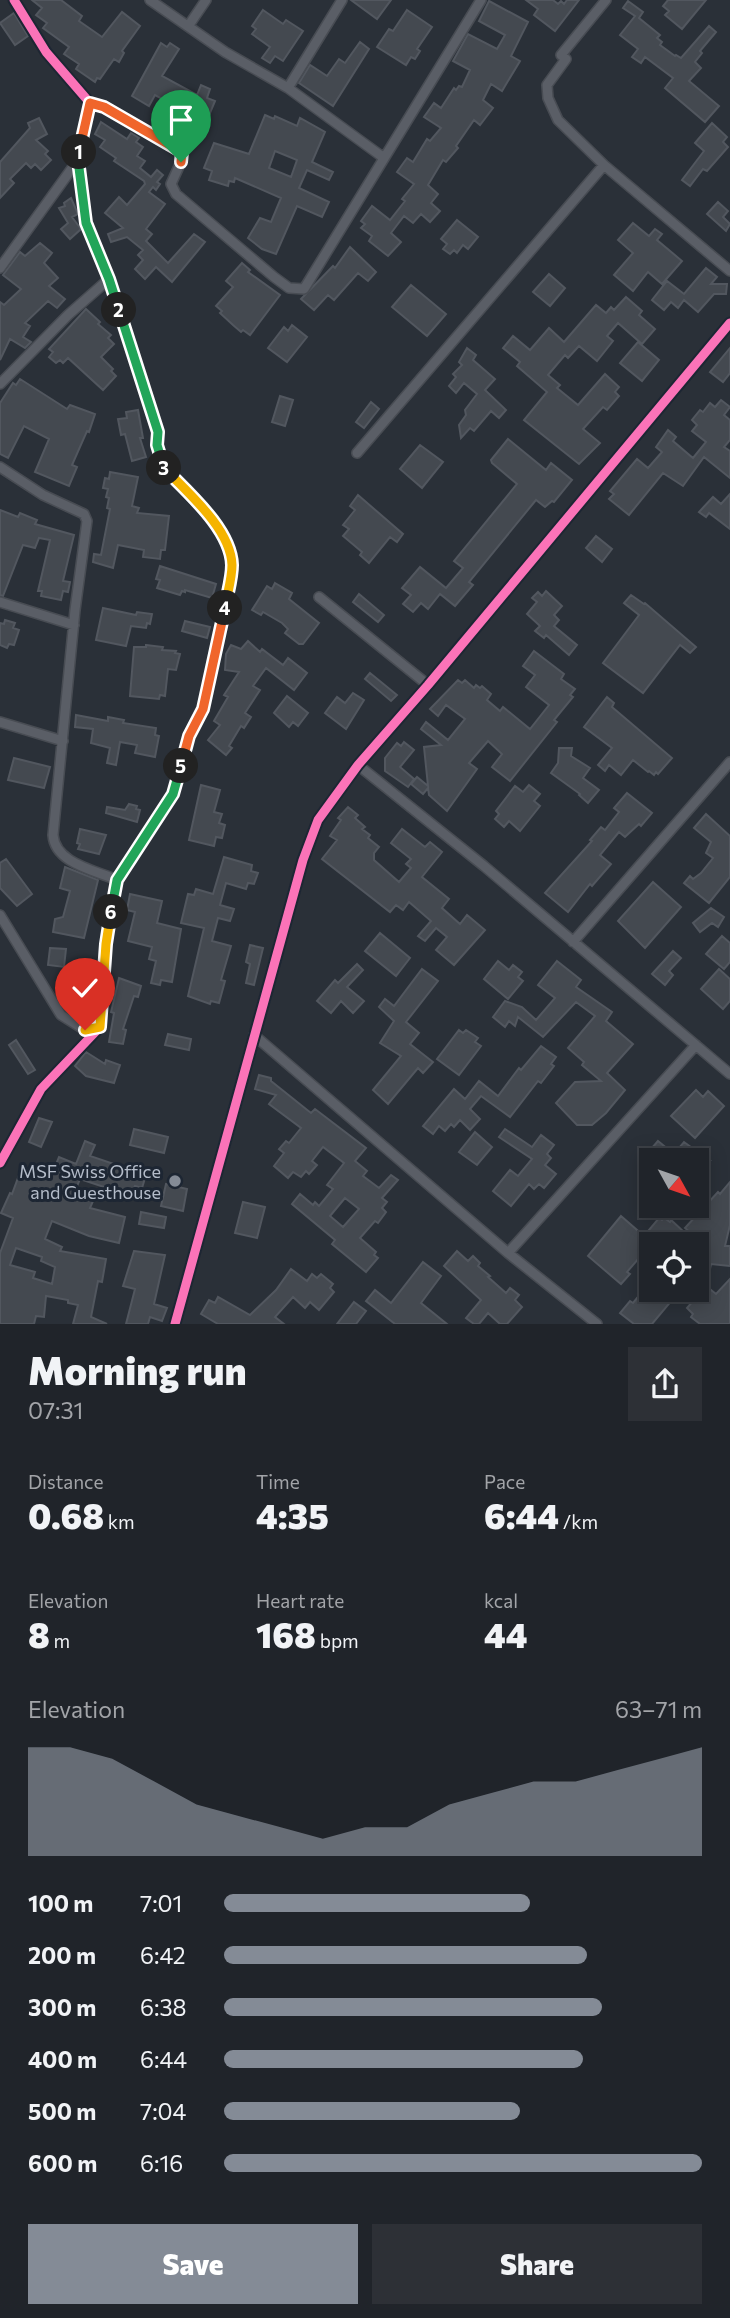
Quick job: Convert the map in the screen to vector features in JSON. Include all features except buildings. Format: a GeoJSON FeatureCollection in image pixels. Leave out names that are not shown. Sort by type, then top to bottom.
{"type":"FeatureCollection","features":[{"type":"Feature","properties":{"kind":"street"},"geometry":{"type":"LineString","coordinates":[[14,0],[46,52],[90,103],[104,107],[182,152],[181,162],[171,184],[176,194],[289,288],[304,289],[481,0]]}},
{"type":"Feature","properties":{"kind":"street"},"geometry":{"type":"LineString","coordinates":[[150,0],[225,52],[288,88],[384,158]]}},
{"type":"Feature","properties":{"kind":"street"},"geometry":{"type":"LineString","coordinates":[[189,26],[206,0]]}},
{"type":"Feature","properties":{"kind":"street"},"geometry":{"type":"LineString","coordinates":[[288,88],[342,0]]}},
{"type":"Feature","properties":{"kind":"street"},"geometry":{"type":"LineString","coordinates":[[606,0],[561,55],[566,60],[547,85],[548,98],[558,120],[604,165],[730,271]]}},
{"type":"Feature","properties":{"kind":"street"},"geometry":{"type":"LineString","coordinates":[[0,1163],[41,1089],[100,1027],[106,944],[117,880],[173,794],[189,736],[203,709],[222,627],[232,564],[225,539],[211,518],[163,467],[157,445],[158,432],[109,279],[86,223],[78,160],[90,103]]}},
{"type":"Feature","properties":{"kind":"street"},"geometry":{"type":"LineString","coordinates":[[0,268],[78,160]]}},
{"type":"Feature","properties":{"kind":"street"},"geometry":{"type":"LineString","coordinates":[[356,453],[604,165]]}},
{"type":"Feature","properties":{"kind":"street"},"geometry":{"type":"LineString","coordinates":[[0,384],[68,315],[109,279]]}},
{"type":"Feature","properties":{"kind":"street"},"geometry":{"type":"LineString","coordinates":[[175,1324],[303,860],[332,799],[730,323]]}},
{"type":"Feature","properties":{"kind":"street"},"geometry":{"type":"LineString","coordinates":[[0,467],[43,495],[84,514],[87,521],[53,835],[54,846],[61,855],[117,880]]}},
{"type":"Feature","properties":{"kind":"street"},"geometry":{"type":"LineString","coordinates":[[319,597],[428,685]]}},
{"type":"Feature","properties":{"kind":"street"},"geometry":{"type":"LineString","coordinates":[[0,602],[74,625]]}},
{"type":"Feature","properties":{"kind":"street"},"geometry":{"type":"LineString","coordinates":[[0,722],[62,741]]}},
{"type":"Feature","properties":{"kind":"street"},"geometry":{"type":"LineString","coordinates":[[573,942],[730,762]]}},
{"type":"Feature","properties":{"kind":"street"},"geometry":{"type":"LineString","coordinates":[[358,765],[484,866],[730,1074]]}},
{"type":"Feature","properties":{"kind":"street"},"geometry":{"type":"LineString","coordinates":[[0,915],[61,1015],[85,1030],[100,1027]]}},
{"type":"Feature","properties":{"kind":"street"},"geometry":{"type":"LineString","coordinates":[[254,1035],[508,1252],[597,1324]]}},
{"type":"Feature","properties":{"kind":"street"},"geometry":{"type":"LineString","coordinates":[[508,1252],[696,1045]]}},
{"type":"Feature","properties":{"kind":"cycle path"},"geometry":{"type":"LineString","coordinates":[[0,1163],[41,1089],[100,1027],[106,944],[117,880],[173,794],[189,736],[203,709],[222,627],[232,564],[225,539],[211,518],[163,467],[157,445],[158,432],[109,279],[86,224],[78,160],[90,103],[46,52],[14,0]]}},
{"type":"Feature","properties":{"kind":"cycle path"},"geometry":{"type":"LineString","coordinates":[[175,1324],[303,860],[318,820],[358,765],[730,323]]}},
{"type":"Feature","properties":{"kind":"place","name":"MSF Swiss Office and Guesthouse"},"geometry":{"type":"Point","coordinates":[175,1181]}},
{"type":"Feature","properties":{"kind":"route"},"geometry":{"type":"LineString","coordinates":[[85,1030],[100,1027],[106,944],[117,880],[147,838],[173,794],[189,736],[203,709],[222,627],[232,564],[225,539],[211,518],[163,467],[157,445],[158,432],[109,279],[86,223],[78,160],[90,103],[104,107],[182,152],[181,162]]}}]}
